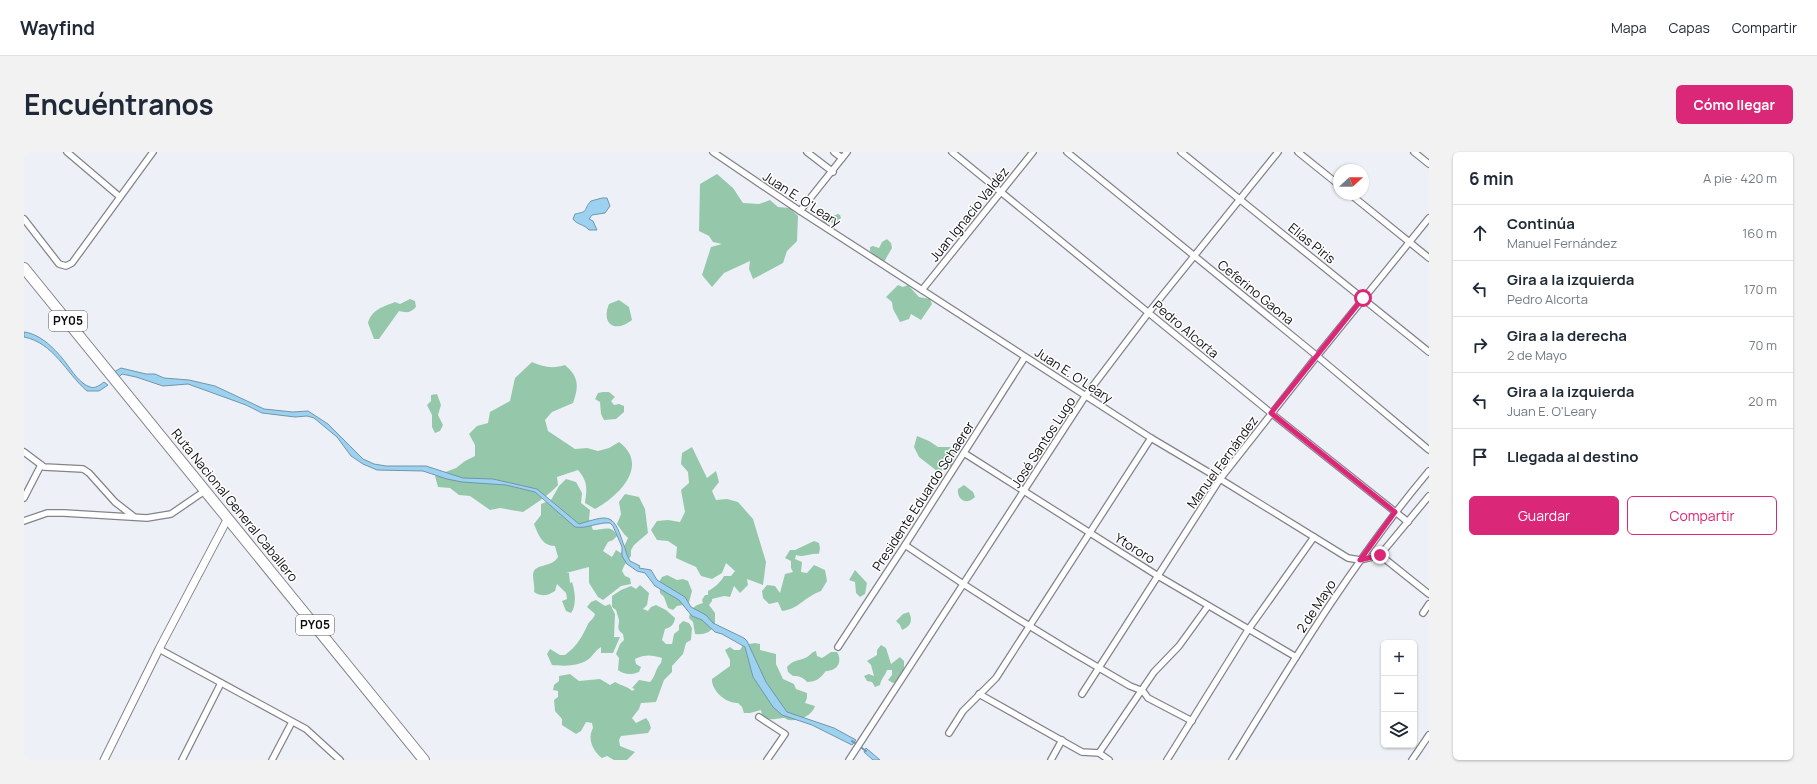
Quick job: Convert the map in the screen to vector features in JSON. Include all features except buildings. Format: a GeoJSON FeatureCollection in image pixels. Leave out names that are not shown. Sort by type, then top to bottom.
{"type":"FeatureCollection","features":[{"type":"Feature","properties":{"kind":"highway","name":"Ruta Nacional General Caballero"},"geometry":{"type":"LineString","coordinates":[[24,268],[424,760]]}},
{"type":"Feature","properties":{"kind":"street"},"geometry":{"type":"LineString","coordinates":[[67,152],[120,197]]}},
{"type":"Feature","properties":{"kind":"street"},"geometry":{"type":"LineString","coordinates":[[24,219],[59,264],[66,266],[72,263],[153,152]]}},
{"type":"Feature","properties":{"kind":"street","name":"Juan E. O'Leary"},"geometry":{"type":"LineString","coordinates":[[713,152],[800,211],[1151,438],[1348,558],[1360,560]]}},
{"type":"Feature","properties":{"kind":"street"},"geometry":{"type":"LineString","coordinates":[[807,152],[832,172]]}},
{"type":"Feature","properties":{"kind":"street"},"geometry":{"type":"LineString","coordinates":[[834,152],[842,158]]}},
{"type":"Feature","properties":{"kind":"street"},"geometry":{"type":"LineString","coordinates":[[800,211],[847,152]]}},
{"type":"Feature","properties":{"kind":"street","name":"Pedro Alcorta"},"geometry":{"type":"LineString","coordinates":[[952,152],[1271,413],[1408,522]]}},
{"type":"Feature","properties":{"kind":"street","name":"Juan Ignacio Valdéz"},"geometry":{"type":"LineString","coordinates":[[922,290],[1033,152]]}},
{"type":"Feature","properties":{"kind":"street","name":"Ceferino Gaona"},"geometry":{"type":"LineString","coordinates":[[1067,152],[1317,356],[1429,450]]}},
{"type":"Feature","properties":{"kind":"street","name":"Elías Piris"},"geometry":{"type":"LineString","coordinates":[[1182,152],[1429,352]]}},
{"type":"Feature","properties":{"kind":"street","name":"José Santos Lugo"},"geometry":{"type":"LineString","coordinates":[[849,760],[1086,395],[1149,312],[1278,152]]}},
{"type":"Feature","properties":{"kind":"street"},"geometry":{"type":"LineString","coordinates":[[1298,152],[1333,180]]}},
{"type":"Feature","properties":{"kind":"street"},"geometry":{"type":"LineString","coordinates":[[1414,152],[1429,164]]}},
{"type":"Feature","properties":{"kind":"street"},"geometry":{"type":"LineString","coordinates":[[1358,200],[1429,258]]}},
{"type":"Feature","properties":{"kind":"street","name":"Manuel Fernández"},"geometry":{"type":"LineString","coordinates":[[1082,694],[1220,479],[1363,298],[1429,218]]}},
{"type":"Feature","properties":{"kind":"street","name":"Presidente Eduardo Schaerer"},"geometry":{"type":"LineString","coordinates":[[838,647],[1025,357]]}},
{"type":"Feature","properties":{"kind":"street"},"geometry":{"type":"LineString","coordinates":[[949,733],[963,711],[996,678],[1030,628],[1151,438]]}},
{"type":"Feature","properties":{"kind":"street"},"geometry":{"type":"LineString","coordinates":[[24,452],[44,467],[83,469],[89,473],[115,502],[133,516]]}},
{"type":"Feature","properties":{"kind":"street","name":"Ytororo"},"geometry":{"type":"LineString","coordinates":[[964,453],[1158,576],[1296,657]]}},
{"type":"Feature","properties":{"kind":"street"},"geometry":{"type":"LineString","coordinates":[[24,498],[41,465]]}},
{"type":"Feature","properties":{"kind":"street","name":"2 de Mayo"},"geometry":{"type":"LineString","coordinates":[[1232,760],[1296,657],[1360,560],[1395,512],[1429,471]]}},
{"type":"Feature","properties":{"kind":"street"},"geometry":{"type":"LineString","coordinates":[[24,521],[53,513],[133,516],[147,518],[171,514],[206,490]]}},
{"type":"Feature","properties":{"kind":"street"},"geometry":{"type":"LineString","coordinates":[[1360,560],[1380,555],[1429,496]]}},
{"type":"Feature","properties":{"kind":"street"},"geometry":{"type":"LineString","coordinates":[[104,760],[159,649],[228,518]]}},
{"type":"Feature","properties":{"kind":"street"},"geometry":{"type":"LineString","coordinates":[[1167,760],[1248,630],[1314,537]]}},
{"type":"Feature","properties":{"kind":"street"},"geometry":{"type":"LineString","coordinates":[[905,545],[963,585],[1030,628],[1130,686],[1143,691],[1148,698],[1192,721]]}},
{"type":"Feature","properties":{"kind":"street"},"geometry":{"type":"LineString","coordinates":[[1380,555],[1429,594]]}},
{"type":"Feature","properties":{"kind":"street"},"geometry":{"type":"LineString","coordinates":[[1423,613],[1429,604]]}},
{"type":"Feature","properties":{"kind":"street"},"geometry":{"type":"LineString","coordinates":[[1099,753],[1143,691],[1154,672],[1179,646],[1208,606]]}},
{"type":"Feature","properties":{"kind":"street"},"geometry":{"type":"LineString","coordinates":[[159,649],[306,729],[340,760]]}},
{"type":"Feature","properties":{"kind":"street"},"geometry":{"type":"LineString","coordinates":[[182,760],[221,684]]}},
{"type":"Feature","properties":{"kind":"street"},"geometry":{"type":"LineString","coordinates":[[979,694],[1082,752],[1099,753],[1109,760]]}},
{"type":"Feature","properties":{"kind":"street"},"geometry":{"type":"LineString","coordinates":[[759,717],[785,734],[767,760]]}},
{"type":"Feature","properties":{"kind":"street"},"geometry":{"type":"LineString","coordinates":[[272,760],[292,722]]}},
{"type":"Feature","properties":{"kind":"street"},"geometry":{"type":"LineString","coordinates":[[1412,760],[1426,744],[1429,735]]}},
{"type":"Feature","properties":{"kind":"street"},"geometry":{"type":"LineString","coordinates":[[1051,760],[1062,740]]}},
{"type":"Feature","properties":{"kind":"green space"},"geometry":{"type":"Polygon","coordinates":[[[717,174],[733,188],[743,203],[759,204],[770,200],[778,207],[790,208],[798,216],[797,241],[787,251],[783,263],[753,279],[749,269],[750,261],[724,273],[712,287],[702,275],[711,247],[722,244],[713,242],[709,236],[699,231],[700,184],[717,174]]]}},
{"type":"Feature","properties":{"kind":"green space"},"geometry":{"type":"Polygon","coordinates":[[[838,214],[841,218],[833,224],[830,221],[827,222],[826,226],[821,224],[821,220],[825,219],[825,216],[830,217],[838,214]]]}},
{"type":"Feature","properties":{"kind":"green space"},"geometry":{"type":"Polygon","coordinates":[[[887,239],[891,243],[892,248],[884,262],[880,261],[870,251],[870,247],[873,246],[879,248],[882,242],[887,239]]]}},
{"type":"Feature","properties":{"kind":"green space"},"geometry":{"type":"Polygon","coordinates":[[[898,285],[903,287],[908,285],[919,297],[930,299],[932,304],[921,320],[911,314],[909,319],[900,322],[893,309],[892,302],[886,297],[898,285]]]}},
{"type":"Feature","properties":{"kind":"green space"},"geometry":{"type":"Polygon","coordinates":[[[410,299],[415,301],[416,307],[408,312],[399,311],[379,339],[374,339],[368,323],[372,315],[378,309],[386,305],[395,302],[400,304],[410,299]]]}},
{"type":"Feature","properties":{"kind":"green space"},"geometry":{"type":"Polygon","coordinates":[[[619,300],[629,307],[632,320],[626,324],[615,326],[608,321],[607,311],[609,304],[619,300]]]}},
{"type":"Feature","properties":{"kind":"green space"},"geometry":{"type":"Polygon","coordinates":[[[532,362],[548,367],[565,365],[570,369],[576,382],[577,387],[573,403],[552,412],[545,420],[548,431],[575,449],[587,448],[598,451],[609,448],[619,442],[628,451],[632,460],[628,479],[613,496],[595,509],[585,503],[586,485],[584,478],[578,470],[557,477],[558,485],[542,499],[523,512],[500,508],[490,510],[470,496],[459,495],[450,488],[438,487],[435,476],[456,468],[475,456],[475,445],[469,434],[477,426],[488,423],[490,412],[510,401],[515,378],[532,362]]]}},
{"type":"Feature","properties":{"kind":"green space"},"geometry":{"type":"Polygon","coordinates":[[[609,392],[615,397],[611,401],[614,405],[619,404],[624,406],[624,412],[616,419],[604,420],[601,414],[600,402],[595,399],[598,393],[609,392]]]}},
{"type":"Feature","properties":{"kind":"green space"},"geometry":{"type":"Polygon","coordinates":[[[437,394],[441,405],[438,415],[443,425],[440,431],[435,433],[432,427],[432,415],[427,405],[431,401],[431,395],[437,394]]]}},
{"type":"Feature","properties":{"kind":"green space"},"geometry":{"type":"Polygon","coordinates":[[[917,436],[938,447],[950,447],[955,454],[953,465],[944,471],[937,471],[919,457],[914,447],[917,436]]]}},
{"type":"Feature","properties":{"kind":"green space"},"geometry":{"type":"Polygon","coordinates":[[[692,447],[707,478],[716,471],[719,482],[712,491],[716,500],[727,499],[738,502],[753,519],[766,562],[763,585],[747,579],[748,585],[740,593],[734,586],[730,597],[724,596],[712,599],[709,605],[715,613],[715,625],[709,632],[701,634],[695,634],[693,622],[689,618],[691,610],[697,605],[703,603],[702,600],[705,595],[708,595],[708,591],[717,585],[724,576],[731,576],[735,571],[726,563],[722,573],[712,579],[701,576],[696,567],[676,558],[677,547],[668,541],[657,540],[651,530],[657,521],[668,520],[680,522],[685,512],[681,490],[689,483],[688,472],[681,464],[682,453],[692,447]]]}},
{"type":"Feature","properties":{"kind":"green space"},"geometry":{"type":"Polygon","coordinates":[[[566,479],[576,482],[582,493],[581,503],[590,510],[589,519],[593,530],[607,528],[615,532],[617,536],[608,542],[603,551],[612,557],[616,550],[621,553],[628,538],[617,524],[621,514],[619,502],[625,494],[639,497],[645,509],[648,533],[634,545],[631,550],[631,556],[622,571],[625,576],[630,578],[631,584],[621,586],[603,600],[598,597],[589,583],[589,567],[566,573],[569,573],[570,583],[572,582],[575,594],[575,602],[571,613],[566,611],[562,601],[567,599],[566,593],[557,584],[555,591],[549,594],[540,595],[534,592],[533,575],[536,568],[555,561],[558,557],[555,546],[547,544],[541,539],[534,524],[541,515],[541,504],[551,500],[559,486],[566,479]]]}},
{"type":"Feature","properties":{"kind":"green space"},"geometry":{"type":"Polygon","coordinates":[[[964,485],[973,492],[975,497],[969,501],[961,499],[958,493],[958,489],[964,485]]]}},
{"type":"Feature","properties":{"kind":"green space"},"geometry":{"type":"Polygon","coordinates":[[[814,541],[819,543],[819,554],[802,556],[796,555],[795,559],[802,562],[801,572],[807,573],[814,565],[825,570],[827,581],[821,591],[788,610],[782,611],[778,602],[769,604],[763,598],[762,591],[767,585],[775,586],[780,593],[785,574],[793,572],[791,568],[791,561],[785,558],[790,550],[795,550],[814,541]]]}},
{"type":"Feature","properties":{"kind":"green space"},"geometry":{"type":"Polygon","coordinates":[[[855,570],[867,583],[865,594],[860,597],[856,593],[855,582],[849,580],[855,570]]]}},
{"type":"Feature","properties":{"kind":"green space"},"geometry":{"type":"Polygon","coordinates":[[[667,575],[677,580],[683,579],[688,581],[692,591],[687,610],[683,605],[677,606],[673,610],[668,608],[664,597],[660,593],[659,582],[662,577],[667,575]]]}},
{"type":"Feature","properties":{"kind":"green space"},"geometry":{"type":"Polygon","coordinates":[[[640,585],[649,593],[647,605],[643,609],[648,611],[651,607],[656,605],[666,610],[675,618],[672,625],[665,629],[662,640],[666,644],[672,644],[674,634],[679,630],[679,625],[683,621],[689,623],[692,628],[691,640],[686,643],[683,654],[672,666],[672,672],[664,680],[656,702],[641,703],[639,709],[632,718],[636,723],[646,718],[651,728],[648,733],[621,736],[619,740],[620,746],[635,752],[627,760],[614,760],[607,756],[602,758],[596,752],[592,744],[592,723],[586,722],[581,731],[576,734],[562,725],[562,719],[555,711],[554,700],[558,697],[558,691],[553,690],[554,685],[559,681],[559,676],[570,674],[579,681],[600,679],[610,685],[615,682],[632,691],[635,689],[632,688],[639,680],[650,682],[661,663],[662,658],[655,656],[642,656],[635,659],[636,664],[641,667],[639,672],[628,674],[618,670],[619,658],[616,654],[620,644],[624,640],[623,634],[618,626],[619,620],[616,610],[612,607],[612,596],[631,586],[636,589],[640,585]]]}},
{"type":"Feature","properties":{"kind":"green space"},"geometry":{"type":"Polygon","coordinates":[[[596,600],[605,606],[610,604],[615,614],[614,637],[620,637],[613,653],[601,653],[601,647],[590,658],[581,663],[566,666],[552,665],[547,654],[550,649],[560,655],[565,655],[573,648],[579,641],[595,614],[587,607],[591,602],[596,600]]]}},
{"type":"Feature","properties":{"kind":"green space"},"geometry":{"type":"Polygon","coordinates":[[[909,612],[911,621],[907,627],[902,630],[896,621],[903,614],[909,612]]]}},
{"type":"Feature","properties":{"kind":"green space"},"geometry":{"type":"Polygon","coordinates":[[[755,643],[760,644],[760,650],[776,654],[776,664],[783,679],[794,684],[796,689],[807,693],[805,703],[815,706],[811,713],[797,720],[789,720],[784,718],[767,719],[762,716],[761,710],[744,713],[742,707],[738,703],[734,703],[720,696],[712,684],[712,679],[730,666],[730,660],[725,650],[730,647],[734,650],[740,650],[743,645],[755,643]]]}},
{"type":"Feature","properties":{"kind":"green space"},"geometry":{"type":"Polygon","coordinates":[[[881,645],[886,648],[891,664],[900,657],[904,661],[904,672],[898,682],[893,683],[888,680],[892,675],[892,670],[887,670],[880,685],[875,687],[872,682],[867,681],[864,676],[869,674],[874,676],[871,665],[867,661],[877,655],[877,650],[881,645]]]}},
{"type":"Feature","properties":{"kind":"green space"},"geometry":{"type":"Polygon","coordinates":[[[816,651],[817,656],[822,658],[831,652],[837,652],[839,662],[836,668],[826,671],[818,679],[810,682],[807,682],[801,677],[793,676],[788,672],[787,667],[791,663],[805,658],[816,651]]]}},
{"type":"Feature","properties":{"kind":"water"},"geometry":{"type":"Polygon","coordinates":[[[607,198],[610,206],[605,213],[592,215],[589,219],[593,221],[597,230],[589,230],[573,219],[575,214],[584,211],[591,201],[607,198]]]}},
{"type":"Feature","properties":{"kind":"water"},"geometry":{"type":"Polygon","coordinates":[[[24,332],[30,333],[48,343],[62,358],[76,377],[86,385],[94,387],[104,382],[108,385],[99,391],[87,391],[79,384],[52,352],[44,345],[24,337],[24,332]]]}},
{"type":"Feature","properties":{"kind":"water"},"geometry":{"type":"Polygon","coordinates":[[[121,368],[146,374],[155,374],[164,378],[189,380],[215,386],[264,409],[293,412],[308,411],[328,424],[363,459],[374,464],[386,466],[426,466],[463,478],[493,479],[537,489],[579,524],[596,519],[608,518],[616,525],[630,561],[640,566],[639,568],[651,570],[657,580],[685,597],[691,607],[706,615],[713,623],[744,638],[747,641],[766,682],[787,712],[834,728],[856,740],[852,745],[812,725],[782,715],[773,707],[753,677],[745,647],[722,634],[715,632],[702,620],[692,616],[679,600],[655,586],[645,573],[637,571],[627,564],[622,556],[622,547],[613,526],[610,523],[575,527],[535,492],[506,485],[462,482],[423,471],[377,470],[363,464],[351,456],[337,437],[314,418],[307,416],[295,417],[262,413],[246,405],[188,384],[163,386],[122,374],[119,377],[114,372],[121,368]]]}},
{"type":"Feature","properties":{"kind":"water"},"geometry":{"type":"Polygon","coordinates":[[[866,748],[880,760],[873,760],[864,752],[866,748]]]}},
{"type":"Feature","properties":{"kind":"waterway"},"geometry":{"type":"LineString","coordinates":[[852,741],[866,751]]}},
{"type":"Feature","properties":{"kind":"route"},"geometry":{"type":"LineString","coordinates":[[1363,298],[1271,413],[1395,512],[1360,560],[1380,555]]}}]}
